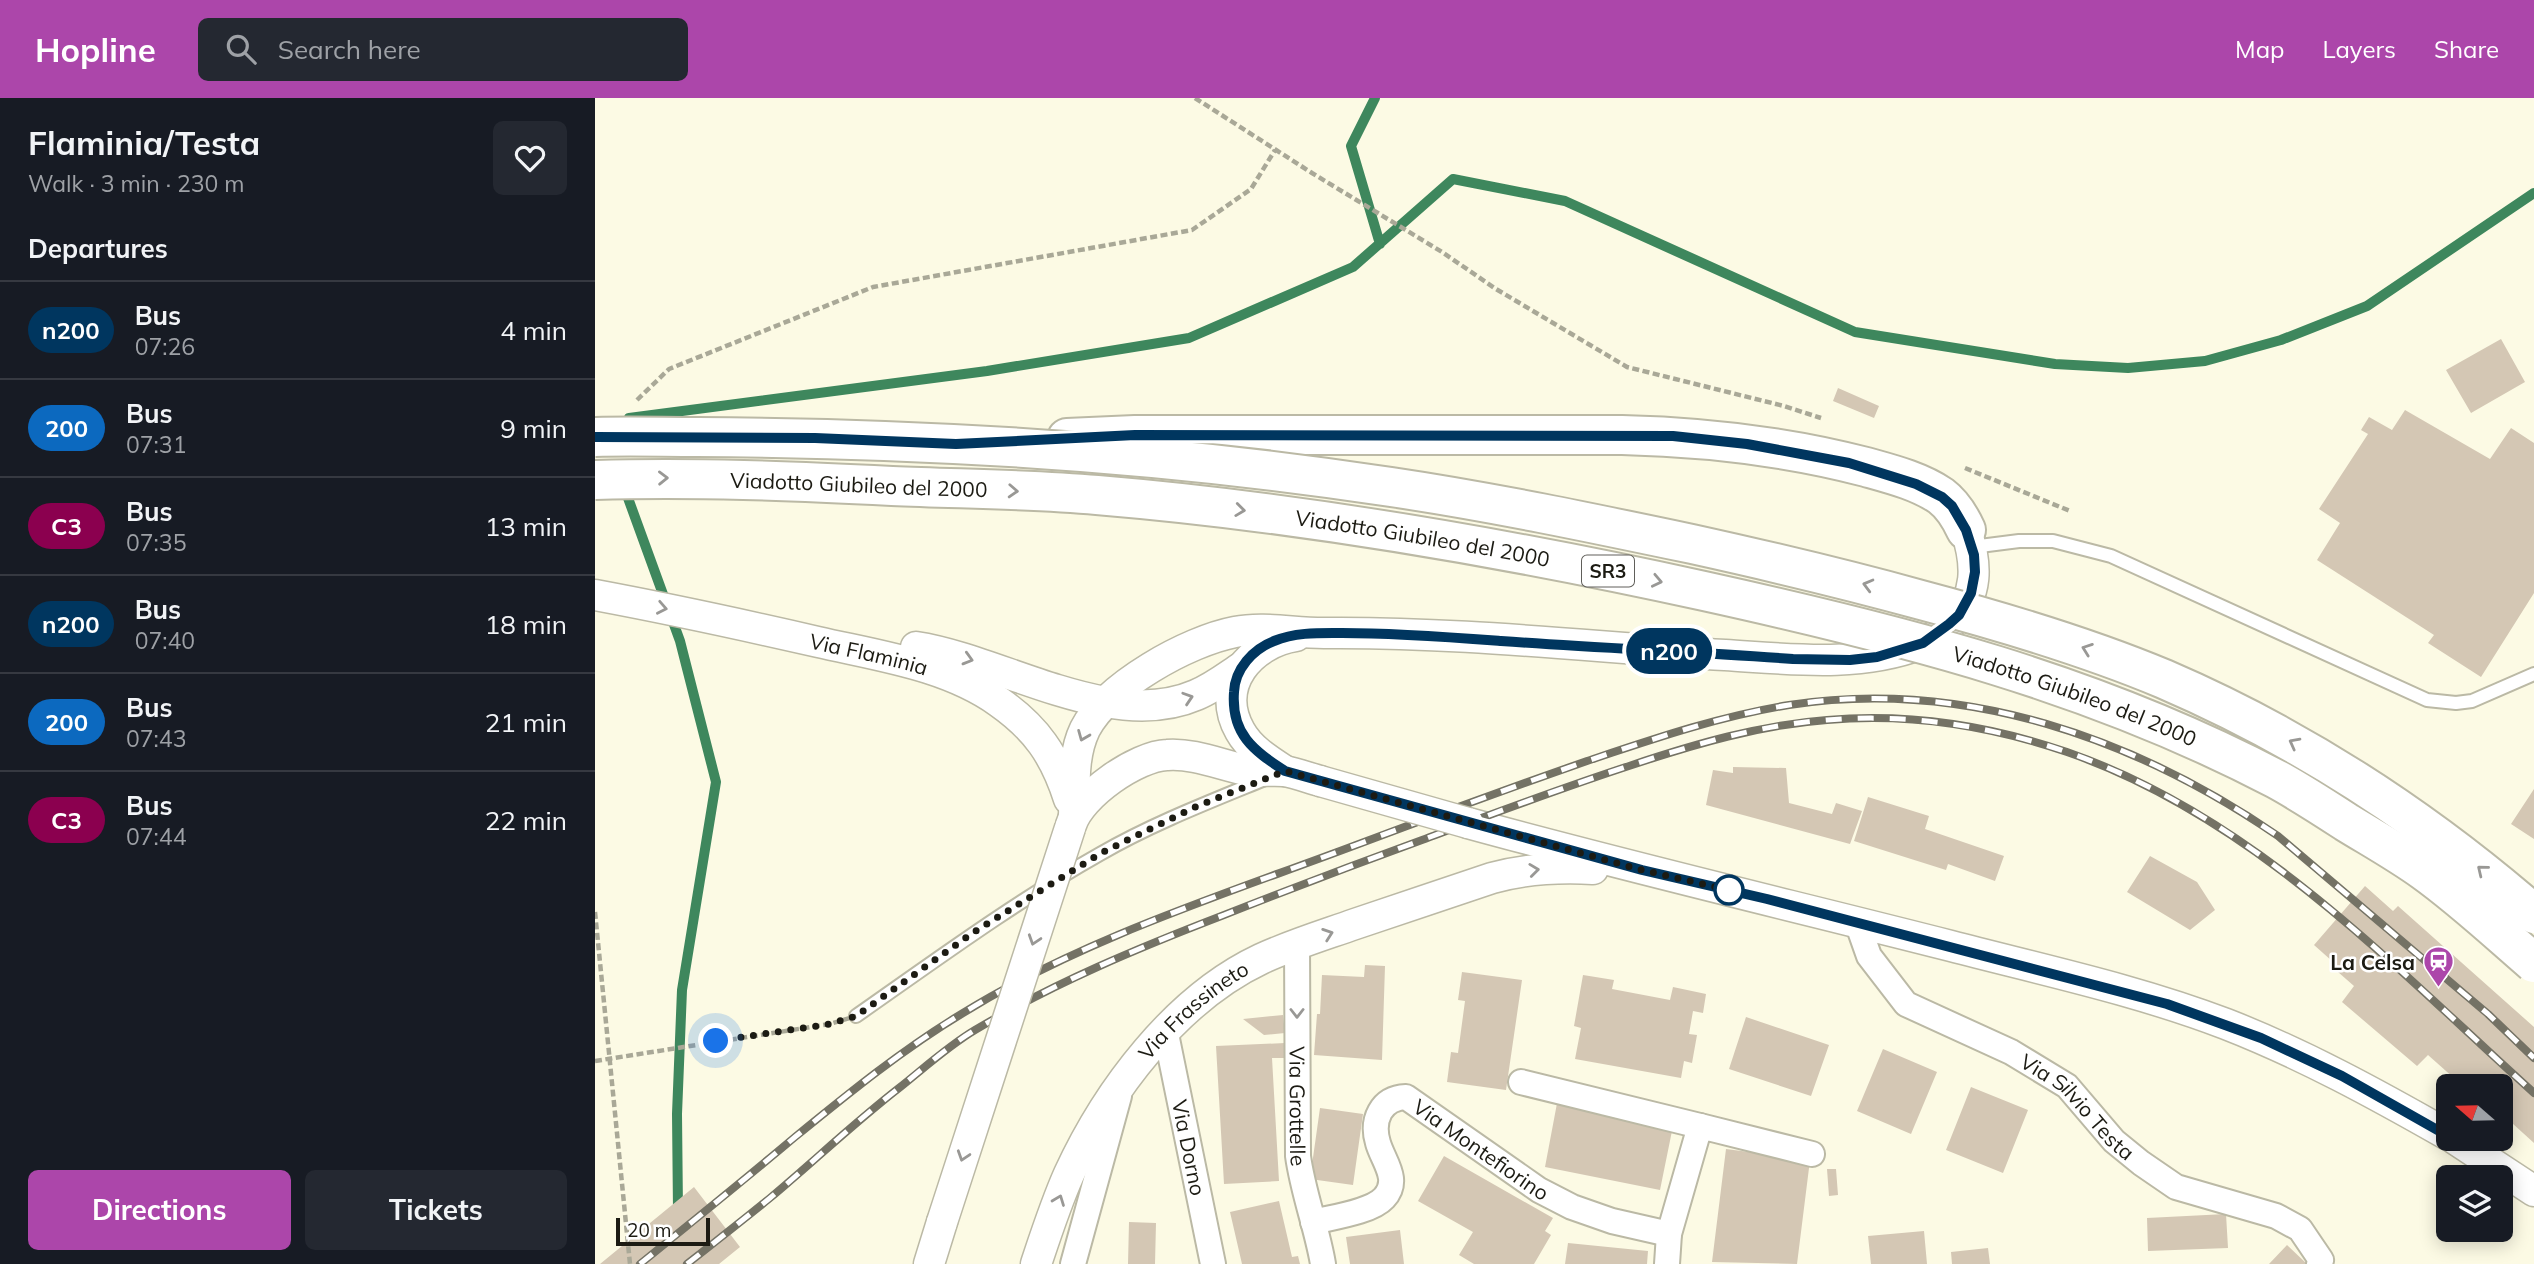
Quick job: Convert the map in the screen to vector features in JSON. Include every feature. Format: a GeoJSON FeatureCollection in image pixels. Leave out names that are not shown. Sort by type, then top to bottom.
{"type":"FeatureCollection","features":[{"type":"Feature","properties":{"kind":"highway"},"geometry":{"type":"LineString","coordinates":[[956,444],[1135,435],[1622,435],[1700,439],[1777,449],[1849,463],[1902,478],[1935,493],[1952,506],[1969,539]]}},
{"type":"Feature","properties":{"kind":"highway","name":"Viadotto Giubileo del 2000"},"geometry":{"type":"LineString","coordinates":[[595,437],[792,437],[1080,451],[1185,461],[1403,489],[1538,512],[1753,557],[1988,617],[2083,647],[2147,672],[2243,716],[2309,751],[2396,805],[2534,914]]}},
{"type":"Feature","properties":{"kind":"highway","name":"Viadotto Giubileo del 2000"},"geometry":{"type":"LineString","coordinates":[[595,480],[764,480],[1090,494],[1242,510],[1398,531],[1518,553],[1873,630],[2050,681],[2134,713],[2241,761],[2314,801],[2423,871],[2534,963]]}},
{"type":"Feature","properties":{"kind":"street"},"geometry":{"type":"LineString","coordinates":[[929,1264],[1072,822],[1077,752],[1090,720],[1107,702],[1168,657],[1213,638],[1251,630],[1308,634],[1400,634],[1793,659],[1863,659],[1923,643],[1941,632],[1959,615],[1973,589],[1975,572],[1969,539]]}},
{"type":"Feature","properties":{"kind":"street","name":"Via Flaminia"},"geometry":{"type":"LineString","coordinates":[[595,596],[714,618],[853,650],[946,675],[972,686],[999,702],[1028,726],[1053,758],[1072,822]]}},
{"type":"Feature","properties":{"kind":"street"},"geometry":{"type":"LineString","coordinates":[[853,650],[892,645],[934,650],[1075,695],[1138,705],[1171,703],[1197,695],[1242,667],[1255,652],[1273,641],[1308,634]]}},
{"type":"Feature","properties":{"kind":"street"},"geometry":{"type":"LineString","coordinates":[[1242,667],[1234,687],[1235,720],[1248,743],[1285,771]]}},
{"type":"Feature","properties":{"kind":"street"},"geometry":{"type":"LineString","coordinates":[[1072,822],[1101,788],[1118,775],[1142,762],[1165,755],[1195,758],[1254,771],[1285,771],[1642,870],[2127,992],[2224,1023],[2261,1038],[2342,1076],[2436,1129]]}},
{"type":"Feature","properties":{"kind":"street"},"geometry":{"type":"LineString","coordinates":[[1468,823],[1481,837],[1486,858],[1480,876],[1468,886]]}},
{"type":"Feature","properties":{"kind":"street","name":"Via Frassineto"},"geometry":{"type":"LineString","coordinates":[[1036,1264],[1069,1174],[1095,1125],[1123,1082],[1165,1030],[1187,1008],[1221,982],[1260,960],[1297,944],[1509,874],[1554,867],[1642,870]]}},
{"type":"Feature","properties":{"kind":"street","name":"Via Silvio Testa"},"geometry":{"type":"LineString","coordinates":[[1857,922],[1869,956],[1906,1004],[2011,1052],[2067,1086],[2114,1141],[2176,1186],[2276,1216],[2299,1230],[2321,1260],[2319,1264]]}},
{"type":"Feature","properties":{"kind":"street","name":"Via Grottelle"},"geometry":{"type":"LineString","coordinates":[[1297,944],[1298,1156],[1323,1264]]}},
{"type":"Feature","properties":{"kind":"street","name":"Via Dorno"},"geometry":{"type":"LineString","coordinates":[[1165,1030],[1213,1264]]}},
{"type":"Feature","properties":{"kind":"street"},"geometry":{"type":"LineString","coordinates":[[1073,1264],[1123,1082]]}},
{"type":"Feature","properties":{"kind":"street"},"geometry":{"type":"LineString","coordinates":[[1521,1082],[1812,1154]]}},
{"type":"Feature","properties":{"kind":"street","name":"Via Montefiorino"},"geometry":{"type":"LineString","coordinates":[[1313,1222],[1374,1206],[1386,1196],[1391,1176],[1389,1165],[1379,1147],[1376,1124],[1385,1104],[1394,1098],[1406,1097],[1539,1190],[1572,1207],[1612,1221],[1669,1234]]}},
{"type":"Feature","properties":{"kind":"street"},"geometry":{"type":"LineString","coordinates":[[1667,1264],[1669,1234],[1700,1126]]}},
{"type":"Feature","properties":{"kind":"street"},"geometry":{"type":"LineString","coordinates":[[2475,1152],[2534,1191]]}},
{"type":"Feature","properties":{"kind":"lane"},"geometry":{"type":"LineString","coordinates":[[1969,539],[2053,541],[2111,556],[2427,700],[2456,703],[2472,701],[2534,674]]}},
{"type":"Feature","properties":{"kind":"lane"},"geometry":{"type":"LineString","coordinates":[[856,1016],[974,932],[1101,853],[1195,807],[1285,771]]}},
{"type":"Feature","properties":{"kind":"path"},"geometry":{"type":"LineString","coordinates":[[1195,98],[1442,252],[1496,289],[1627,367],[1822,418]]}},
{"type":"Feature","properties":{"kind":"path"},"geometry":{"type":"LineString","coordinates":[[637,401],[669,369],[873,287],[1192,230],[1251,189],[1275,149]]}},
{"type":"Feature","properties":{"kind":"path"},"geometry":{"type":"LineString","coordinates":[[1960,466],[2070,510]]}},
{"type":"Feature","properties":{"kind":"path"},"geometry":{"type":"LineString","coordinates":[[595,912],[630,1264]]}},
{"type":"Feature","properties":{"kind":"path"},"geometry":{"type":"LineString","coordinates":[[595,1061],[830,1024],[856,1016]]}},
{"type":"Feature","properties":{"kind":"building"},"geometry":{"type":"Polygon","coordinates":[[[2501,339],[2525,382],[2471,413],[2446,370],[2501,339]]]}},
{"type":"Feature","properties":{"kind":"building"},"geometry":{"type":"Polygon","coordinates":[[[1838,388],[1879,406],[1874,418],[1833,401],[1838,388]]]}},
{"type":"Feature","properties":{"kind":"building"},"geometry":{"type":"Polygon","coordinates":[[[2405,410],[2490,459],[2511,428],[2534,443],[2534,593],[2481,677],[2428,643],[2434,635],[2317,560],[2340,523],[2319,509],[2368,434],[2361,430],[2369,417],[2392,430],[2405,410]]]}},
{"type":"Feature","properties":{"kind":"building"},"geometry":{"type":"Polygon","coordinates":[[[1733,767],[1786,768],[1789,803],[1832,814],[1836,803],[1862,811],[1850,844],[1706,805],[1713,770],[1733,773],[1733,767]]]}},
{"type":"Feature","properties":{"kind":"building"},"geometry":{"type":"Polygon","coordinates":[[[2534,789],[2534,839],[2511,824],[2534,789]]]}},
{"type":"Feature","properties":{"kind":"building"},"geometry":{"type":"Polygon","coordinates":[[[1868,797],[1929,816],[1925,829],[2004,856],[1995,881],[1948,864],[1946,870],[1854,841],[1868,797]]]}},
{"type":"Feature","properties":{"kind":"building"},"geometry":{"type":"Polygon","coordinates":[[[2150,856],[2197,882],[2215,910],[2190,930],[2127,892],[2150,856]]]}},
{"type":"Feature","properties":{"kind":"building"},"geometry":{"type":"Polygon","coordinates":[[[2365,886],[2393,911],[2398,906],[2534,1027],[2534,1143],[2513,1124],[2513,1074],[2449,1074],[2428,1055],[2417,1066],[2342,1002],[2354,986],[2338,972],[2341,969],[2314,945],[2365,886]]]}},
{"type":"Feature","properties":{"kind":"building"},"geometry":{"type":"Polygon","coordinates":[[[1365,965],[1385,966],[1382,1060],[1314,1055],[1322,975],[1364,977],[1365,965]]]}},
{"type":"Feature","properties":{"kind":"building"},"geometry":{"type":"Polygon","coordinates":[[[1462,972],[1522,980],[1506,1090],[1447,1082],[1451,1052],[1458,1053],[1465,1001],[1458,1000],[1462,972]]]}},
{"type":"Feature","properties":{"kind":"building"},"geometry":{"type":"Polygon","coordinates":[[[1583,975],[1614,980],[1612,989],[1670,1000],[1673,987],[1706,994],[1703,1013],[1693,1011],[1689,1034],[1697,1035],[1692,1063],[1684,1061],[1681,1078],[1575,1059],[1581,1028],[1574,1026],[1583,975]]]}},
{"type":"Feature","properties":{"kind":"building"},"geometry":{"type":"Polygon","coordinates":[[[1283,1015],[1285,1033],[1264,1035],[1243,1019],[1283,1015]]]}},
{"type":"Feature","properties":{"kind":"building"},"geometry":{"type":"Polygon","coordinates":[[[1746,1017],[1829,1045],[1811,1096],[1729,1069],[1746,1017]]]}},
{"type":"Feature","properties":{"kind":"building"},"geometry":{"type":"Polygon","coordinates":[[[1285,1043],[1286,1058],[1272,1058],[1279,1181],[1224,1184],[1216,1046],[1285,1043]]]}},
{"type":"Feature","properties":{"kind":"building"},"geometry":{"type":"Polygon","coordinates":[[[1883,1049],[1937,1072],[1911,1134],[1857,1111],[1883,1049]]]}},
{"type":"Feature","properties":{"kind":"building"},"geometry":{"type":"Polygon","coordinates":[[[1971,1087],[2028,1110],[2003,1173],[1946,1150],[1971,1087]]]}},
{"type":"Feature","properties":{"kind":"building"},"geometry":{"type":"Polygon","coordinates":[[[1558,1098],[1674,1121],[1660,1190],[1545,1167],[1558,1098]]]}},
{"type":"Feature","properties":{"kind":"building"},"geometry":{"type":"Polygon","coordinates":[[[1320,1108],[1363,1114],[1353,1185],[1310,1179],[1320,1108]]]}},
{"type":"Feature","properties":{"kind":"building"},"geometry":{"type":"Polygon","coordinates":[[[1726,1149],[1810,1160],[1797,1264],[1712,1262],[1726,1149]]]}},
{"type":"Feature","properties":{"kind":"building"},"geometry":{"type":"Polygon","coordinates":[[[1444,1156],[1553,1218],[1545,1231],[1551,1235],[1534,1264],[1474,1264],[1459,1255],[1473,1232],[1418,1201],[1444,1156]]]}},
{"type":"Feature","properties":{"kind":"building"},"geometry":{"type":"Polygon","coordinates":[[[1827,1169],[1836,1169],[1838,1195],[1829,1196],[1827,1169]]]}},
{"type":"Feature","properties":{"kind":"building"},"geometry":{"type":"Polygon","coordinates":[[[694,1187],[740,1247],[719,1264],[600,1264],[694,1187]]]}},
{"type":"Feature","properties":{"kind":"building"},"geometry":{"type":"Polygon","coordinates":[[[1279,1201],[1292,1257],[1298,1256],[1300,1264],[1242,1264],[1230,1212],[1279,1201]]]}},
{"type":"Feature","properties":{"kind":"building"},"geometry":{"type":"Polygon","coordinates":[[[2226,1214],[2228,1248],[2148,1251],[2147,1218],[2226,1214]]]}},
{"type":"Feature","properties":{"kind":"building"},"geometry":{"type":"Polygon","coordinates":[[[1129,1222],[1156,1223],[1155,1264],[1128,1264],[1129,1222]]]}},
{"type":"Feature","properties":{"kind":"building"},"geometry":{"type":"Polygon","coordinates":[[[1400,1230],[1404,1264],[1350,1264],[1346,1237],[1400,1230]]]}},
{"type":"Feature","properties":{"kind":"building"},"geometry":{"type":"Polygon","coordinates":[[[1924,1231],[1927,1264],[1871,1264],[1868,1236],[1924,1231]]]}},
{"type":"Feature","properties":{"kind":"building"},"geometry":{"type":"Polygon","coordinates":[[[1568,1243],[1648,1251],[1647,1264],[1565,1264],[1568,1243]]]}},
{"type":"Feature","properties":{"kind":"building"},"geometry":{"type":"Polygon","coordinates":[[[2287,1245],[2307,1264],[2269,1264],[2287,1245]]]}},
{"type":"Feature","properties":{"kind":"building"},"geometry":{"type":"Polygon","coordinates":[[[1988,1248],[1990,1264],[1952,1264],[1951,1252],[1988,1248]]]}},
{"type":"Feature","properties":{"kind":"waterway"},"geometry":{"type":"LineString","coordinates":[[1375,98],[1351,146],[1380,244]]}},
{"type":"Feature","properties":{"kind":"waterway"},"geometry":{"type":"LineString","coordinates":[[629,424],[629,418],[987,371],[1189,338],[1353,267],[1453,179],[1565,201],[1855,332],[2055,364],[2128,368],[2205,361],[2281,340],[2367,306],[2534,193]]}},
{"type":"Feature","properties":{"kind":"waterway"},"geometry":{"type":"LineString","coordinates":[[624,487],[680,641],[716,782],[682,990],[677,1114],[678,1211]]}},
{"type":"Feature","properties":{"kind":"railway"},"geometry":{"type":"LineString","coordinates":[[640,1264],[898,1056],[963,1013],[1057,962],[1205,900],[1587,761],[1712,722],[1789,705],[1854,699],[1919,700],[1983,709],[2045,724],[2107,744],[2166,770],[2223,801],[2278,836],[2488,1014],[2534,1058]]}},
{"type":"Feature","properties":{"kind":"railway"},"geometry":{"type":"LineString","coordinates":[[687,1264],[955,1043],[1005,1013],[1097,967],[1273,896],[1579,783],[1728,736],[1827,720],[1888,718],[1979,729],[2067,752],[2135,780],[2199,815],[2259,854],[2317,898],[2427,994],[2534,1093]]}},
{"type":"Feature","properties":{"kind":"bus line","name":"n200"},"geometry":{"type":"LineString","coordinates":[[595,437],[815,438],[956,444],[1135,435],[1673,436],[1777,449],[1849,463],[1902,478],[1928,489],[1952,506],[1966,530],[1974,555],[1973,589],[1965,606],[1941,632],[1923,643],[1889,654],[1850,660],[1793,659],[1425,635],[1308,634],[1273,641],[1249,657],[1237,676],[1234,687],[1235,720],[1248,743],[1285,771],[1642,870],[1767,899],[2127,992],[2193,1012],[2261,1038],[2342,1076],[2436,1129]]}},
{"type":"Feature","properties":{"kind":"place","name":"La Celsa"},"geometry":{"type":"Point","coordinates":[2438,989]}},
{"type":"Feature","properties":{"kind":"route"},"geometry":{"type":"LineString","coordinates":[[716,1041],[830,1024],[856,1016],[974,932],[1101,853],[1195,807],[1285,771],[1642,870],[1729,890]]}}]}
